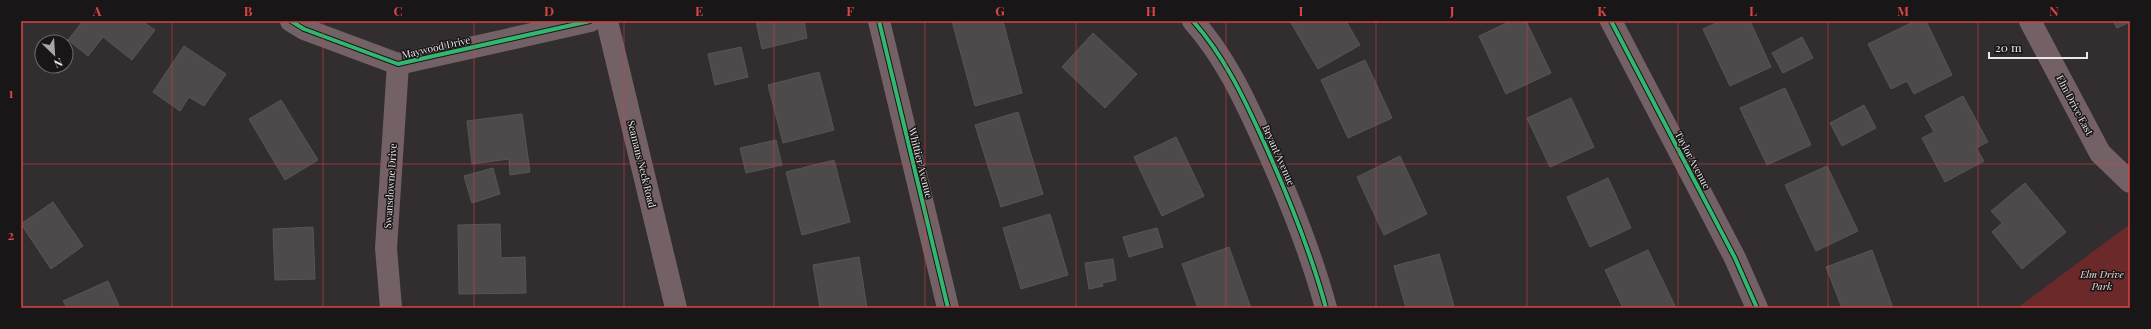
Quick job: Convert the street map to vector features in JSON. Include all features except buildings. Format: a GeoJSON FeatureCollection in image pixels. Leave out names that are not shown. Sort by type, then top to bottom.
{"type":"FeatureCollection","features":[{"type":"Feature","properties":{"kind":"street","name":"Maywood Drive"},"geometry":{"type":"LineString","coordinates":[[291,21],[304,29],[398,64],[590,21]]}},
{"type":"Feature","properties":{"kind":"street","name":"Seamans Neck Road"},"geometry":{"type":"LineString","coordinates":[[607,21],[676,308]]}},
{"type":"Feature","properties":{"kind":"street","name":"Whittier Avenue"},"geometry":{"type":"LineString","coordinates":[[879,21],[948,308]]}},
{"type":"Feature","properties":{"kind":"street","name":"Bryant Avenue"},"geometry":{"type":"LineString","coordinates":[[1193,21],[1208,38],[1237,84],[1284,186],[1314,264],[1326,308]]}},
{"type":"Feature","properties":{"kind":"street","name":"Taylor Avenue"},"geometry":{"type":"LineString","coordinates":[[1611,21],[1735,258],[1757,308]]}},
{"type":"Feature","properties":{"kind":"street","name":"Elm Drive East"},"geometry":{"type":"LineString","coordinates":[[2030,21],[2100,153],[2130,182]]}},
{"type":"Feature","properties":{"kind":"street","name":"Swansdowne Drive"},"geometry":{"type":"LineString","coordinates":[[391,308],[386,248],[398,64]]}},
{"type":"Feature","properties":{"kind":"green space","name":"Elm Drive Park"},"geometry":{"type":"Polygon","coordinates":[[[2129,225],[2130,308],[2017,308],[2129,225]]]}},
{"type":"Feature","properties":{"kind":"cycle path"},"geometry":{"type":"LineString","coordinates":[[291,21],[304,29],[398,64],[590,21]]}},
{"type":"Feature","properties":{"kind":"cycle path"},"geometry":{"type":"LineString","coordinates":[[879,21],[948,308]]}},
{"type":"Feature","properties":{"kind":"cycle path"},"geometry":{"type":"LineString","coordinates":[[1193,21],[1204,34],[1223,62],[1255,122],[1297,222],[1313,264],[1326,308]]}},
{"type":"Feature","properties":{"kind":"cycle path"},"geometry":{"type":"LineString","coordinates":[[1611,21],[1735,258],[1757,308]]}}]}
